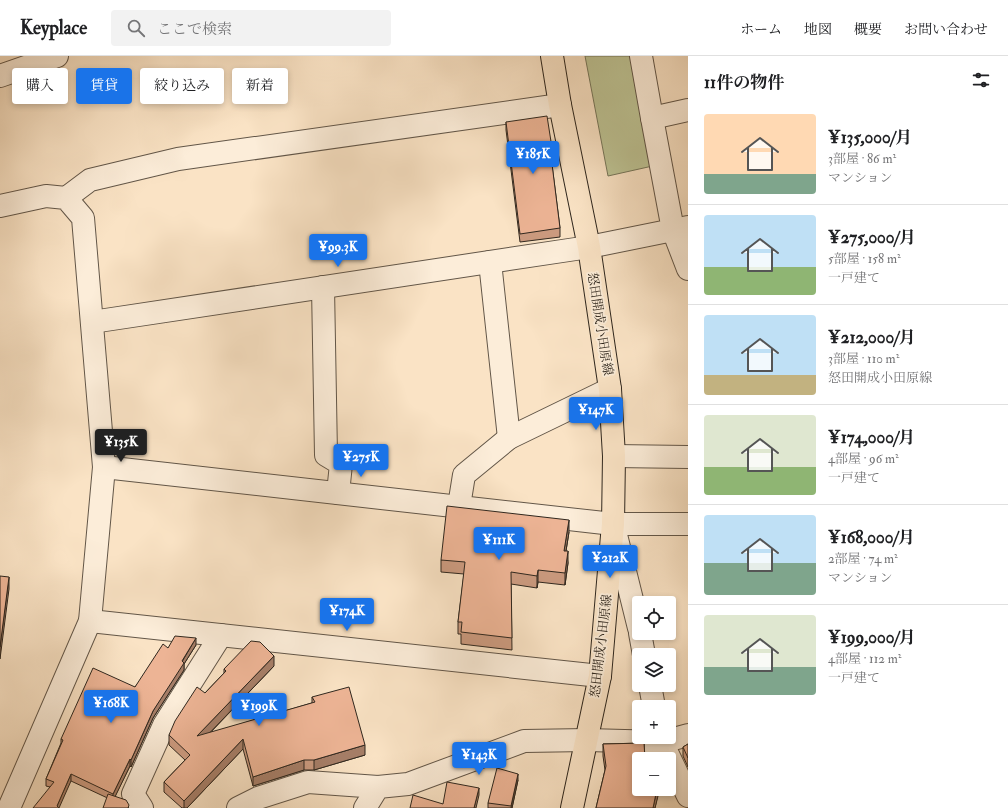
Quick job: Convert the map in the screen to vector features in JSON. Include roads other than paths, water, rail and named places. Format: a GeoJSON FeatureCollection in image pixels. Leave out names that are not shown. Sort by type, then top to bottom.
{"type":"FeatureCollection","features":[{"type":"Feature","properties":{"kind":"main road","name":"怒田開成小田原線"},"geometry":{"type":"LineString","coordinates":[[552,56],[560,105],[589,247],[610,389],[614,456],[613,524],[600,676],[572,808]]}},
{"type":"Feature","properties":{"kind":"street"},"geometry":{"type":"LineString","coordinates":[[0,76],[57,56]]}},
{"type":"Feature","properties":{"kind":"street"},"geometry":{"type":"LineString","coordinates":[[641,56],[652,118],[680,228],[688,269]]}},
{"type":"Feature","properties":{"kind":"street"},"geometry":{"type":"LineString","coordinates":[[0,206],[46,196],[66,198],[90,180],[178,159],[560,105]]}},
{"type":"Feature","properties":{"kind":"street"},"geometry":{"type":"LineString","coordinates":[[652,118],[688,110]]}},
{"type":"Feature","properties":{"kind":"street"},"geometry":{"type":"LineString","coordinates":[[9,808],[90,621],[104,467],[83,218],[66,198]]}},
{"type":"Feature","properties":{"kind":"street"},"geometry":{"type":"LineString","coordinates":[[92,322],[589,247],[680,228]]}},
{"type":"Feature","properties":{"kind":"street"},"geometry":{"type":"LineString","coordinates":[[490,262],[509,438]]}},
{"type":"Feature","properties":{"kind":"street"},"geometry":{"type":"LineString","coordinates":[[323,287],[326,455],[341,464],[338,493]]}},
{"type":"Feature","properties":{"kind":"street"},"geometry":{"type":"LineString","coordinates":[[459,506],[464,475],[509,438],[610,389]]}},
{"type":"Feature","properties":{"kind":"street"},"geometry":{"type":"LineString","coordinates":[[614,456],[688,457]]}},
{"type":"Feature","properties":{"kind":"street"},"geometry":{"type":"LineString","coordinates":[[104,467],[613,524],[688,524]]}},
{"type":"Feature","properties":{"kind":"street"},"geometry":{"type":"LineString","coordinates":[[613,524],[632,600]]}},
{"type":"Feature","properties":{"kind":"street"},"geometry":{"type":"LineString","coordinates":[[90,621],[600,676]]}},
{"type":"Feature","properties":{"kind":"street"},"geometry":{"type":"LineString","coordinates":[[142,808],[133,794],[164,725],[221,635]]}},
{"type":"Feature","properties":{"kind":"street"},"geometry":{"type":"LineString","coordinates":[[676,737],[688,735]]}},
{"type":"Feature","properties":{"kind":"street"},"geometry":{"type":"LineString","coordinates":[[238,808],[258,798],[308,782],[378,787],[408,784],[524,741],[632,740]]}},
{"type":"Feature","properties":{"kind":"street"},"geometry":{"type":"LineString","coordinates":[[664,744],[688,796]]}},
{"type":"Feature","properties":{"kind":"street"},"geometry":{"type":"LineString","coordinates":[[365,808],[378,787]]}}]}
